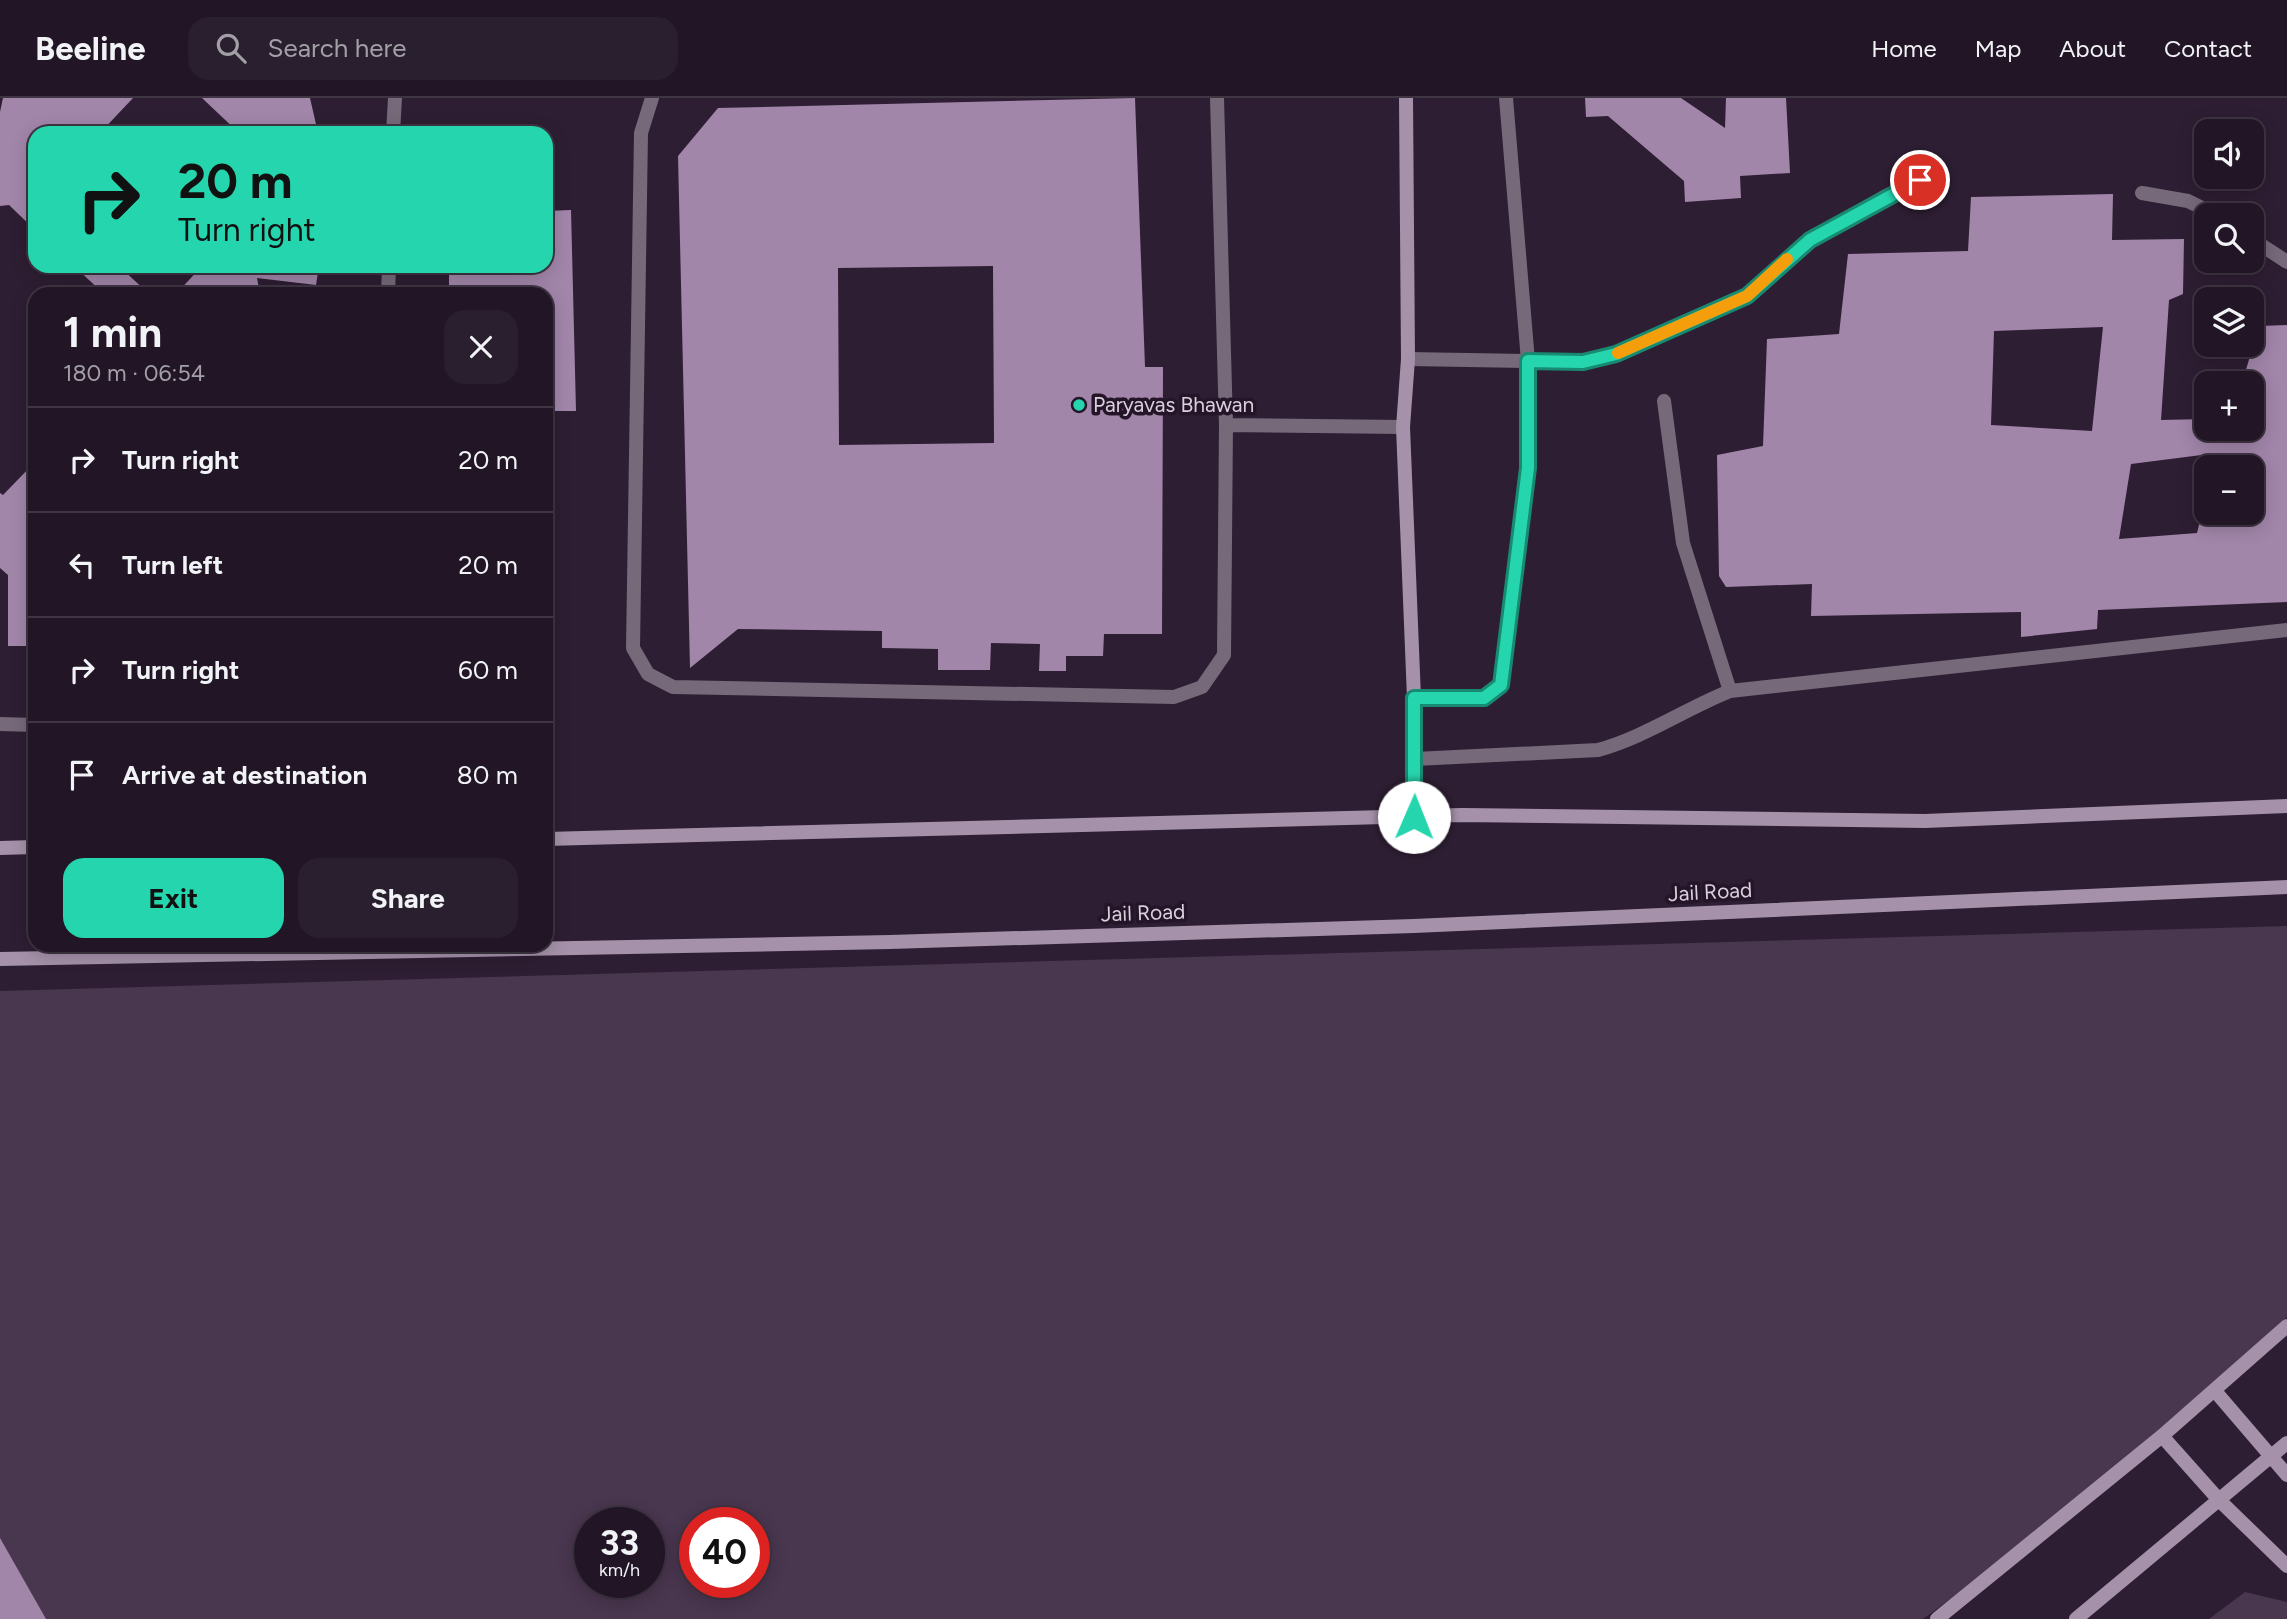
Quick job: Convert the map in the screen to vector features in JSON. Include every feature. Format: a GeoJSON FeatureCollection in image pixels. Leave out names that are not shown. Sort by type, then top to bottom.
{"type":"FeatureCollection","features":[{"type":"Feature","properties":{"kind":"main road"},"geometry":{"type":"LineString","coordinates":[[1406,98],[1408,359],[1403,427],[1414,698],[1414,817]]}},
{"type":"Feature","properties":{"kind":"main road"},"geometry":{"type":"LineString","coordinates":[[553,839],[1414,817],[1925,821],[2287,806]]}},
{"type":"Feature","properties":{"kind":"main road"},"geometry":{"type":"LineString","coordinates":[[0,848],[28,847]]}},
{"type":"Feature","properties":{"kind":"main road","name":"Jail Road"},"geometry":{"type":"LineString","coordinates":[[553,949],[904,942],[1428,925],[2287,887]]}},
{"type":"Feature","properties":{"kind":"main road","name":"Jail Road"},"geometry":{"type":"LineString","coordinates":[[0,959],[372,952]]}},
{"type":"Feature","properties":{"kind":"main road"},"geometry":{"type":"LineString","coordinates":[[1937,1619],[2162,1436],[2287,1326]]}},
{"type":"Feature","properties":{"kind":"main road"},"geometry":{"type":"LineString","coordinates":[[2215,1391],[2287,1475]]}},
{"type":"Feature","properties":{"kind":"main road"},"geometry":{"type":"LineString","coordinates":[[2162,1436],[2220,1501],[2287,1566]]}},
{"type":"Feature","properties":{"kind":"main road"},"geometry":{"type":"LineString","coordinates":[[2076,1619],[2287,1443]]}},
{"type":"Feature","properties":{"kind":"lane"},"geometry":{"type":"LineString","coordinates":[[393,126],[395,98]]}},
{"type":"Feature","properties":{"kind":"lane"},"geometry":{"type":"LineString","coordinates":[[652,98],[641,133],[633,648],[648,674],[673,687],[1174,697],[1202,687],[1224,655],[1226,425],[1217,98]]}},
{"type":"Feature","properties":{"kind":"lane"},"geometry":{"type":"LineString","coordinates":[[1414,698],[1484,698],[1501,685],[1528,468],[1528,361],[1506,98]]}},
{"type":"Feature","properties":{"kind":"lane"},"geometry":{"type":"LineString","coordinates":[[1408,359],[1583,362],[1616,354],[1747,296],[1810,240],[1937,171]]}},
{"type":"Feature","properties":{"kind":"lane"},"geometry":{"type":"LineString","coordinates":[[2142,193],[2194,204]]}},
{"type":"Feature","properties":{"kind":"lane"},"geometry":{"type":"LineString","coordinates":[[2264,247],[2287,262]]}},
{"type":"Feature","properties":{"kind":"lane"},"geometry":{"type":"LineString","coordinates":[[1664,401],[1682,543],[1730,691]]}},
{"type":"Feature","properties":{"kind":"lane"},"geometry":{"type":"LineString","coordinates":[[1226,425],[1403,427]]}},
{"type":"Feature","properties":{"kind":"lane"},"geometry":{"type":"LineString","coordinates":[[1415,759],[1598,750],[1627,742],[1699,704],[1730,691],[2287,630]]}},
{"type":"Feature","properties":{"kind":"lane"},"geometry":{"type":"LineString","coordinates":[[0,724],[28,725]]}},
{"type":"Feature","properties":{"kind":"shaded area"},"geometry":{"type":"Polygon","coordinates":[[[2287,926],[2287,1317],[2080,1505],[1923,1619],[0,1619],[0,991],[2287,926]]]}},
{"type":"Feature","properties":{"kind":"shaded area"},"geometry":{"type":"Polygon","coordinates":[[[2245,1592],[2287,1602],[2287,1619],[2209,1619],[2245,1592]]]}},
{"type":"Feature","properties":{"kind":"building"},"geometry":{"type":"Polygon","coordinates":[[[3,98],[133,98],[107,126],[28,126],[28,223],[9,205],[0,206],[0,112],[3,98]]]}},
{"type":"Feature","properties":{"kind":"building"},"geometry":{"type":"Polygon","coordinates":[[[202,98],[310,98],[316,126],[232,126],[202,98]]]}},
{"type":"Feature","properties":{"kind":"building","name":"Paryavas Bhawan"},"geometry":{"type":"Polygon","coordinates":[[[1135,98],[1145,367],[1163,367],[1162,634],[1104,634],[1103,656],[1066,656],[1066,671],[1039,671],[1040,644],[991,643],[990,670],[938,670],[938,649],[882,648],[882,631],[738,629],[690,668],[678,156],[718,108],[1135,98]],[[993,266],[838,268],[839,445],[994,443],[993,266]]]}},
{"type":"Feature","properties":{"kind":"building"},"geometry":{"type":"Polygon","coordinates":[[[1585,98],[1681,98],[1725,128],[1726,98],[1786,98],[1790,173],[1740,176],[1741,198],[1685,202],[1684,181],[1608,116],[1586,117],[1585,98]]]}},
{"type":"Feature","properties":{"kind":"building"},"geometry":{"type":"Polygon","coordinates":[[[2113,194],[2112,240],[2184,239],[2183,294],[2169,300],[2161,420],[2194,419],[2194,441],[2264,441],[2264,371],[2246,371],[2250,357],[2264,357],[2264,326],[2287,325],[2287,602],[2098,610],[2097,629],[2021,637],[2021,612],[1811,616],[1812,584],[1726,587],[1719,576],[1717,455],[1763,446],[1767,339],[1839,334],[1848,254],[1968,251],[1971,197],[2113,194]],[[2103,327],[1994,331],[1991,425],[2092,431],[2103,327]]]}},
{"type":"Feature","properties":{"kind":"building"},"geometry":{"type":"Polygon","coordinates":[[[571,210],[576,411],[553,411],[553,287],[449,287],[449,273],[553,273],[553,211],[571,210]]]}},
{"type":"Feature","properties":{"kind":"building"},"geometry":{"type":"Polygon","coordinates":[[[82,273],[126,273],[142,287],[96,287],[82,273]]]}},
{"type":"Feature","properties":{"kind":"building"},"geometry":{"type":"Polygon","coordinates":[[[196,273],[318,273],[316,285],[257,278],[259,287],[182,287],[196,273]]]}},
{"type":"Feature","properties":{"kind":"building"},"geometry":{"type":"Polygon","coordinates":[[[28,469],[28,646],[8,646],[8,575],[0,568],[0,493],[3,495],[28,469]]]}},
{"type":"Feature","properties":{"kind":"building"},"geometry":{"type":"Polygon","coordinates":[[[0,1538],[46,1619],[0,1619],[0,1538]]]}},
{"type":"Feature","properties":{"kind":"slow traffic"},"geometry":{"type":"LineString","coordinates":[[1618,353],[1747,296],[1787,259]]}},
{"type":"Feature","properties":{"kind":"place","name":"Paryavas Bhawan"},"geometry":{"type":"Point","coordinates":[1079,405]}},
{"type":"Feature","properties":{"kind":"route"},"geometry":{"type":"LineString","coordinates":[[1414,817],[1414,698],[1484,698],[1493,694],[1501,685],[1528,468],[1528,361],[1583,362],[1616,354],[1747,296],[1794,251],[1810,240],[1884,197],[1920,180]]}}]}
